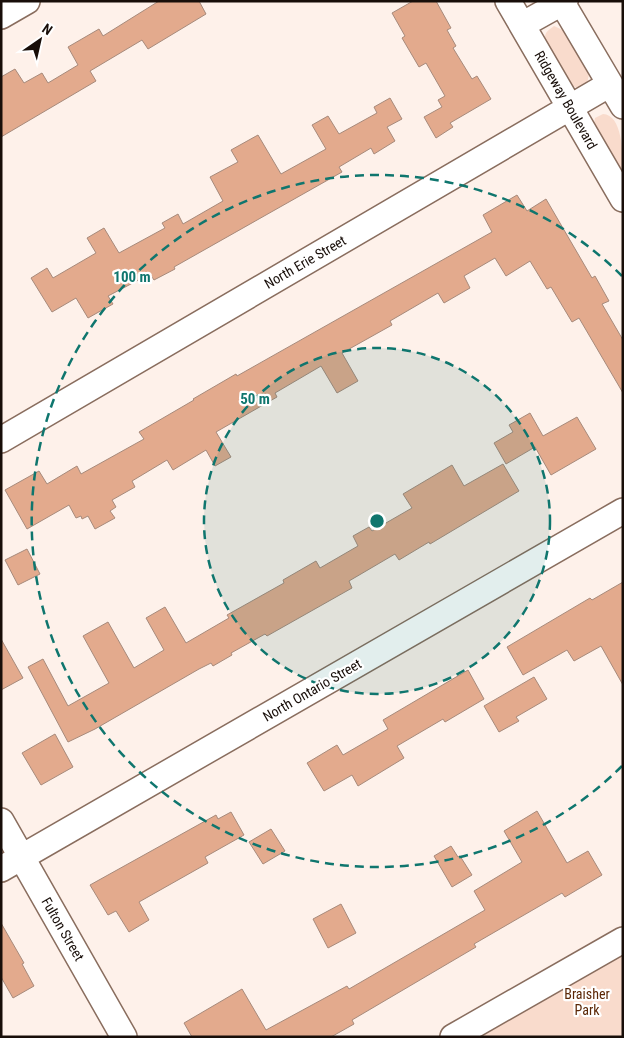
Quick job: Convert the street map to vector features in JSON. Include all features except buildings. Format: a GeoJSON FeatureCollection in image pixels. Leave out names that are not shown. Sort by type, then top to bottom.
{"type":"FeatureCollection","features":[{"type":"Feature","properties":{"kind":"street"},"geometry":{"type":"LineString","coordinates":[[1,16],[27,1]]}},
{"type":"Feature","properties":{"kind":"street","name":"Ridgeway Boulevard"},"geometry":{"type":"LineString","coordinates":[[508,1],[623,198]]}},
{"type":"Feature","properties":{"kind":"street"},"geometry":{"type":"LineString","coordinates":[[522,25],[563,2],[623,106]]}},
{"type":"Feature","properties":{"kind":"street","name":"North Erie Street"},"geometry":{"type":"LineString","coordinates":[[1,440],[610,84]]}},
{"type":"Feature","properties":{"kind":"street","name":"North Ontario Street"},"geometry":{"type":"LineString","coordinates":[[12,863],[623,511]]}},
{"type":"Feature","properties":{"kind":"street","name":"Fulton Street"},"geometry":{"type":"LineString","coordinates":[[1,821],[12,863],[124,1037]]}},
{"type":"Feature","properties":{"kind":"street"},"geometry":{"type":"LineString","coordinates":[[453,1037],[623,940]]}},
{"type":"Feature","properties":{"kind":"green space"},"geometry":{"type":"Polygon","coordinates":[[[554,26],[565,31],[589,74],[587,84],[584,86],[578,88],[569,83],[546,42],[546,33],[554,26]]]}},
{"type":"Feature","properties":{"kind":"green space"},"geometry":{"type":"Polygon","coordinates":[[[603,114],[610,116],[619,130],[623,177],[594,124],[595,118],[603,114]]]}},
{"type":"Feature","properties":{"kind":"green space","name":"Braisher Park"},"geometry":{"type":"Polygon","coordinates":[[[623,940],[623,1037],[463,1037],[623,940]]]}}]}
